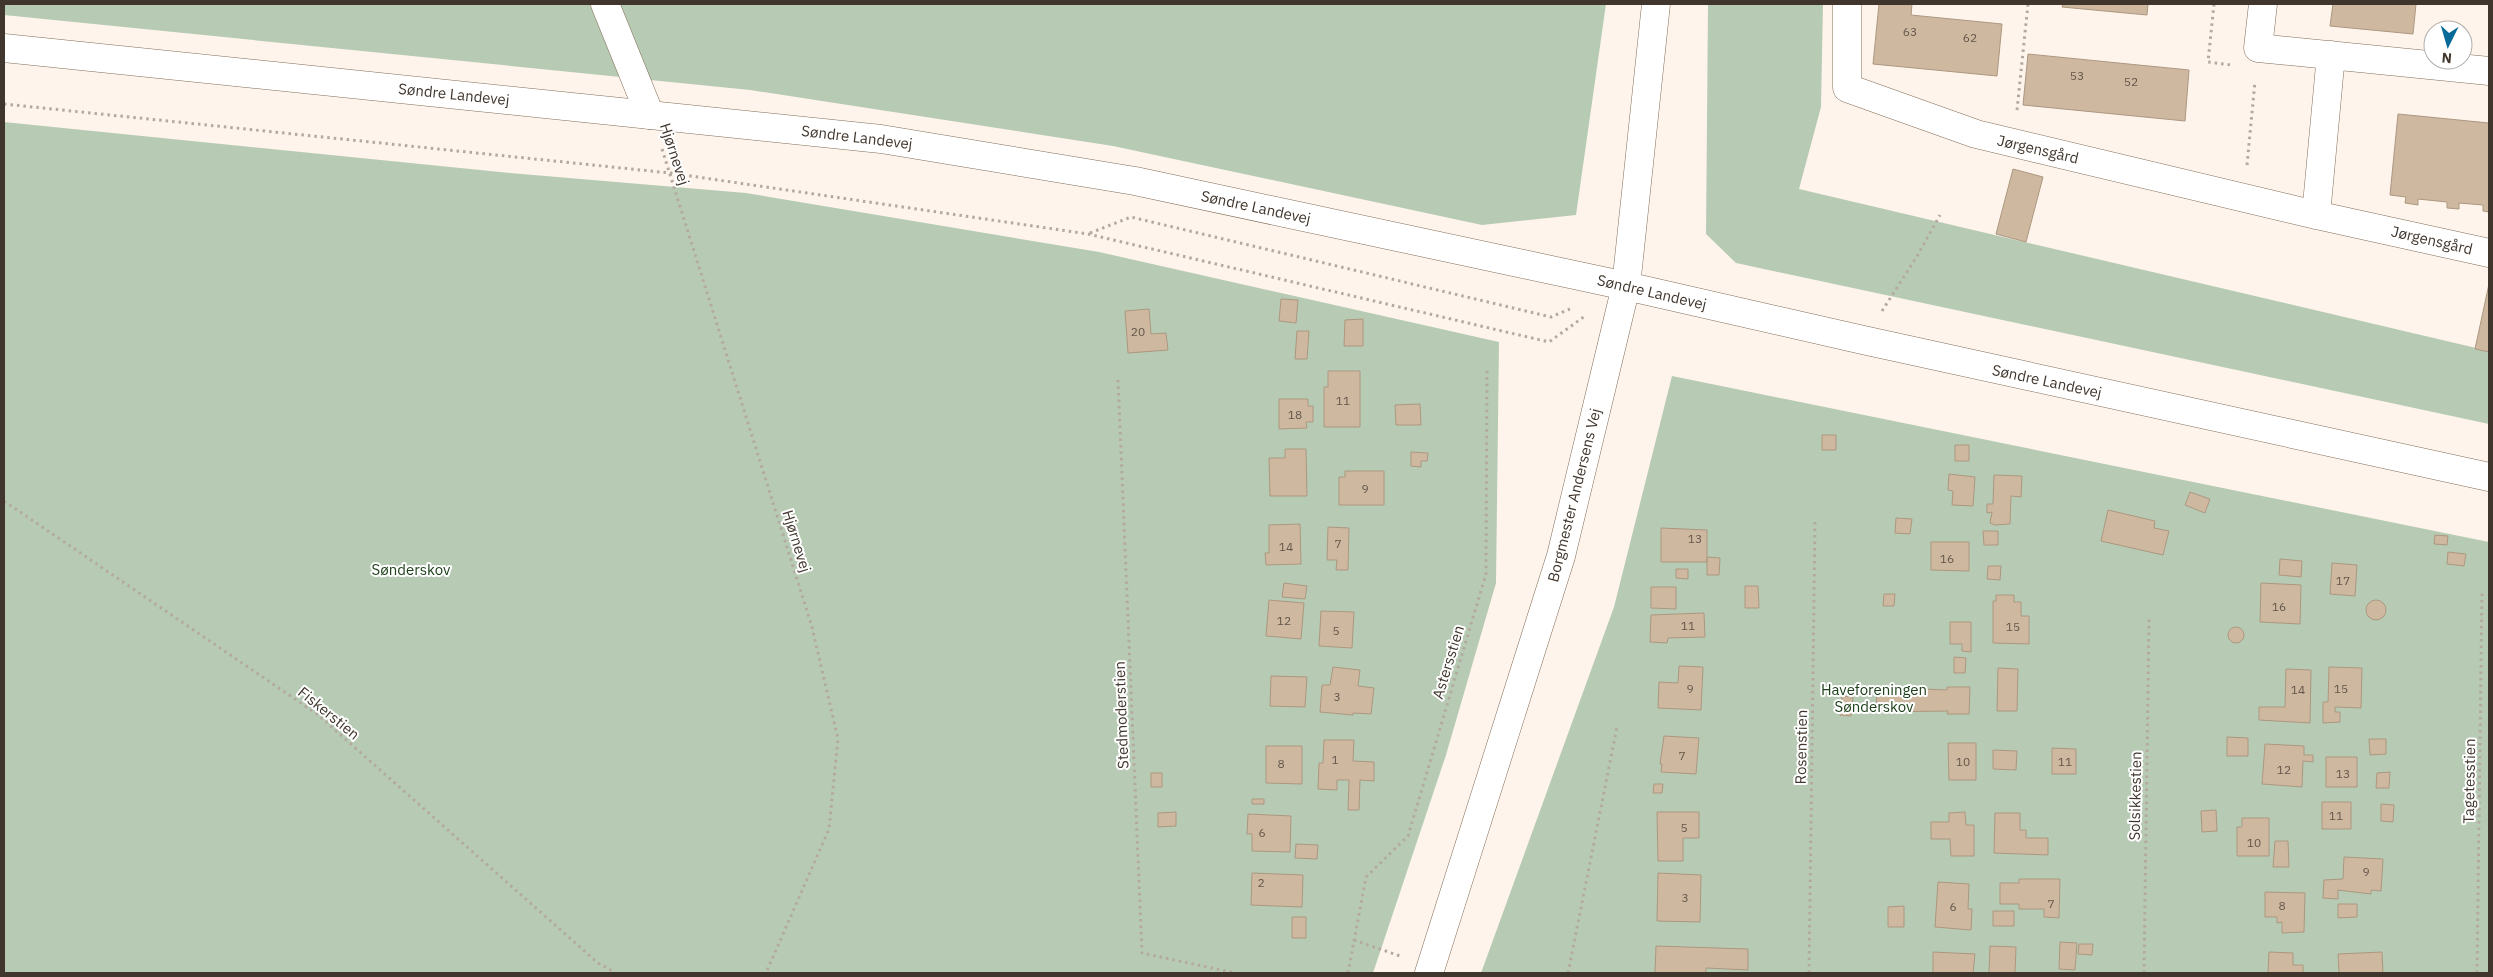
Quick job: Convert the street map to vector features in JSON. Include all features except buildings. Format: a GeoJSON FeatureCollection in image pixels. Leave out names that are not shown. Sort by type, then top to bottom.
{"type":"FeatureCollection","features":[{"type":"Feature","properties":{"kind":"street"},"geometry":{"type":"LineString","coordinates":[[605,4],[650,115]]}},
{"type":"Feature","properties":{"kind":"street","name":"Borgmester Andersens Vej"},"geometry":{"type":"LineString","coordinates":[[1430,970],[1561,556],[1626,286],[1656,4]]}},
{"type":"Feature","properties":{"kind":"street","name":"Jørgensgård"},"geometry":{"type":"LineString","coordinates":[[1847,4],[1846,88],[1976,134],[2316,215],[2489,253]]}},
{"type":"Feature","properties":{"kind":"street"},"geometry":{"type":"LineString","coordinates":[[2262,4],[2257,58],[2332,55],[2489,71]]}},
{"type":"Feature","properties":{"kind":"street","name":"Søndre Landevej"},"geometry":{"type":"LineString","coordinates":[[4,48],[880,139],[1136,181],[1626,286],[1863,340],[2489,477]]}},
{"type":"Feature","properties":{"kind":"street"},"geometry":{"type":"LineString","coordinates":[[2316,215],[2332,55]]}},
{"type":"Feature","properties":{"kind":"path"},"geometry":{"type":"LineString","coordinates":[[2014,143],[2028,4]]}},
{"type":"Feature","properties":{"kind":"path"},"geometry":{"type":"LineString","coordinates":[[2210,4],[2214,4],[2208,62],[2257,58],[2243,198]]}},
{"type":"Feature","properties":{"kind":"path"},"geometry":{"type":"LineString","coordinates":[[4,104],[670,172],[1088,234],[1548,342],[1626,286]]}},
{"type":"Feature","properties":{"kind":"path","name":"Hjørnevej"},"geometry":{"type":"LineString","coordinates":[[650,115],[670,172],[812,627],[838,739],[829,829],[766,973]]}},
{"type":"Feature","properties":{"kind":"path"},"geometry":{"type":"LineString","coordinates":[[1863,340],[1916,258],[1940,215]]}},
{"type":"Feature","properties":{"kind":"path"},"geometry":{"type":"LineString","coordinates":[[1088,234],[1130,217],[1551,317],[1576,307]]}},
{"type":"Feature","properties":{"kind":"path","name":"Astersstien"},"geometry":{"type":"LineString","coordinates":[[1354,940],[1366,877],[1408,836],[1486,574],[1488,368]]}},
{"type":"Feature","properties":{"kind":"path","name":"Stedmoderstien"},"geometry":{"type":"LineString","coordinates":[[1118,380],[1142,953],[1235,973]]}},
{"type":"Feature","properties":{"kind":"path","name":"Fiskerstien"},"geometry":{"type":"LineString","coordinates":[[4,501],[317,714],[598,963],[616,973]]}},
{"type":"Feature","properties":{"kind":"path","name":"Rosenstien"},"geometry":{"type":"LineString","coordinates":[[1809,973],[1815,521]]}},
{"type":"Feature","properties":{"kind":"path","name":"Tagetesstien"},"geometry":{"type":"LineString","coordinates":[[2477,973],[2482,590]]}},
{"type":"Feature","properties":{"kind":"path","name":"Solsikkestien"},"geometry":{"type":"LineString","coordinates":[[2144,973],[2149,620]]}},
{"type":"Feature","properties":{"kind":"path"},"geometry":{"type":"LineString","coordinates":[[1568,973],[1617,727]]}},
{"type":"Feature","properties":{"kind":"path"},"geometry":{"type":"LineString","coordinates":[[1348,973],[1354,940],[1430,970]]}},
{"type":"Feature","properties":{"kind":"green space"},"geometry":{"type":"Polygon","coordinates":[[[4,4],[1606,4],[1576,215],[1482,225],[1113,146],[750,90],[4,15],[4,4]]]}},
{"type":"Feature","properties":{"kind":"green space"},"geometry":{"type":"Polygon","coordinates":[[[1708,4],[1823,4],[1821,107],[1799,189],[2489,351],[2489,424],[1736,263],[1706,234],[1708,4]]]}},
{"type":"Feature","properties":{"kind":"green space","name":"Sønderskov"},"geometry":{"type":"Polygon","coordinates":[[[4,122],[510,173],[746,193],[1099,252],[1499,342],[1496,583],[1446,755],[1373,973],[4,973],[4,122]]]}},
{"type":"Feature","properties":{"kind":"green space","name":"Haveforeningen Sønderskov"},"geometry":{"type":"Polygon","coordinates":[[[1672,376],[2489,542],[2489,973],[1481,973],[1614,607],[1672,376]]]}}]}
